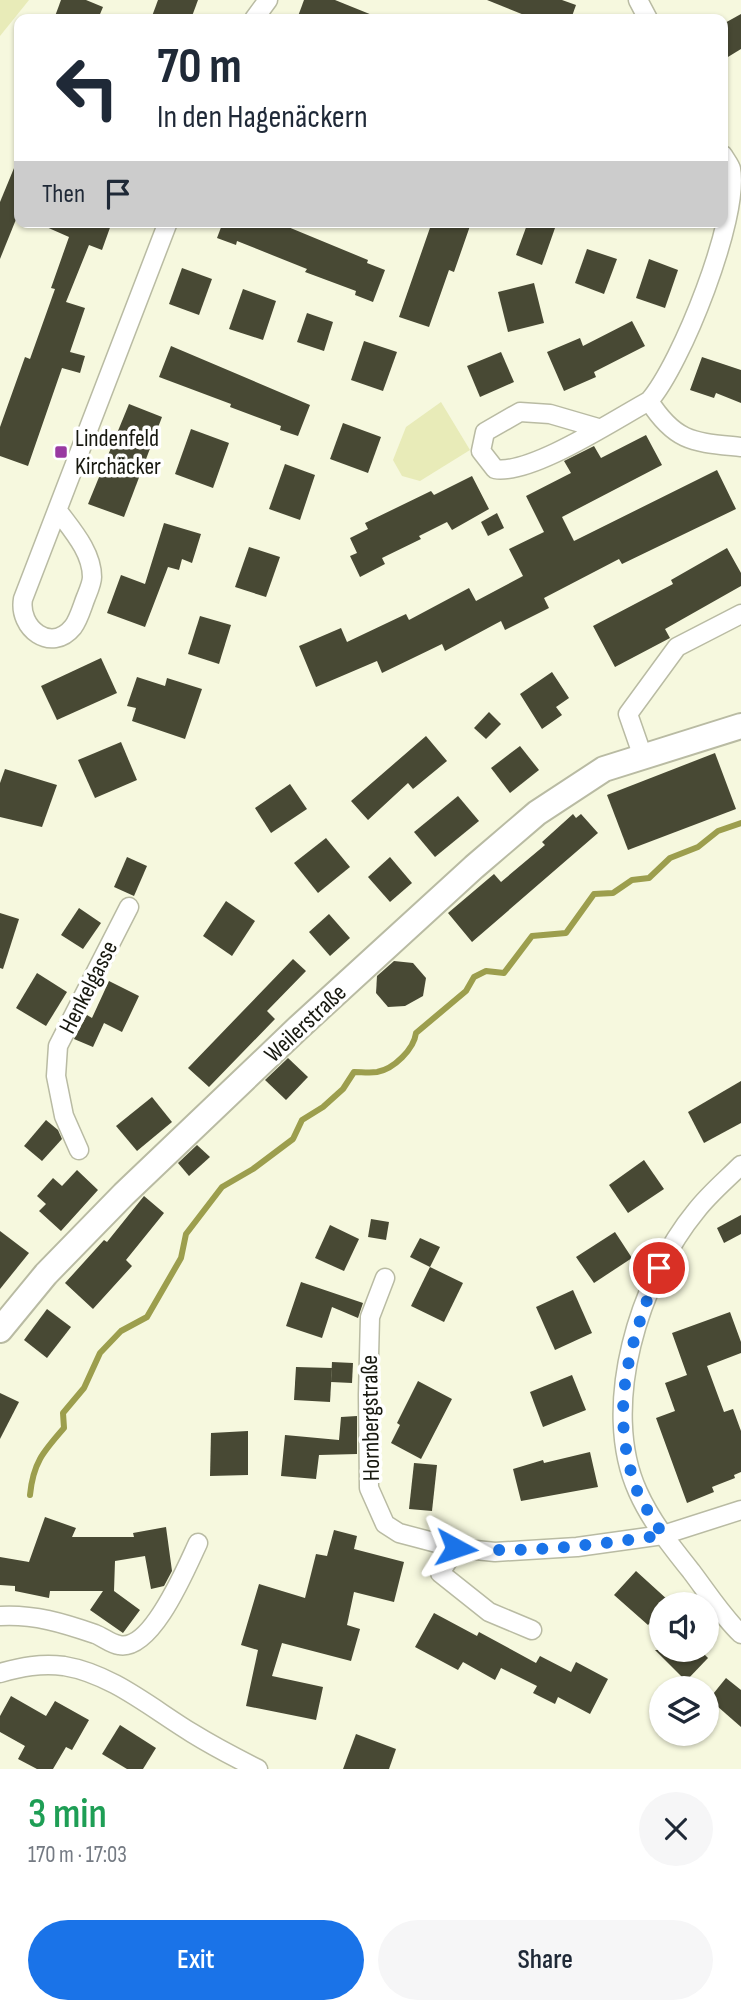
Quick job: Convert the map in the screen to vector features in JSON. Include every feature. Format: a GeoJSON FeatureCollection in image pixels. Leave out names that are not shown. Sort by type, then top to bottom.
{"type":"FeatureCollection","features":[{"type":"Feature","properties":{"kind":"main road","name":"Weilerstraße"},"geometry":{"type":"LineString","coordinates":[[0,1330],[46,1274],[124,1194],[474,867],[537,813],[604,769],[741,726]]}},
{"type":"Feature","properties":{"kind":"street"},"geometry":{"type":"LineString","coordinates":[[728,165],[728,205]]}},
{"type":"Feature","properties":{"kind":"street"},"geometry":{"type":"LineString","coordinates":[[58,511],[84,546],[93,578],[72,629],[64,635],[45,638],[28,628],[21,609],[58,511],[166,228]]}},
{"type":"Feature","properties":{"kind":"street"},"geometry":{"type":"LineString","coordinates":[[598,428],[550,414],[520,412],[485,432],[481,451],[495,469],[512,470],[549,455],[649,401],[673,366],[695,318],[715,261],[723,228]]}},
{"type":"Feature","properties":{"kind":"street"},"geometry":{"type":"LineString","coordinates":[[649,401],[665,426],[695,442],[741,447]]}},
{"type":"Feature","properties":{"kind":"street"},"geometry":{"type":"LineString","coordinates":[[643,757],[628,714],[677,647],[741,614]]}},
{"type":"Feature","properties":{"kind":"street","name":"Henkelgasse"},"geometry":{"type":"LineString","coordinates":[[79,1150],[64,1116],[56,1076],[58,1046],[129,907]]}},
{"type":"Feature","properties":{"kind":"street"},"geometry":{"type":"LineString","coordinates":[[741,1165],[695,1211],[659,1268],[632,1339],[623,1393],[625,1448],[637,1491],[663,1535],[741,1634]]}},
{"type":"Feature","properties":{"kind":"street","name":"Hornbergstraße"},"geometry":{"type":"LineString","coordinates":[[385,1278],[370,1317],[369,1488],[385,1524],[399,1533],[456,1548],[495,1552],[663,1535],[741,1510]]}},
{"type":"Feature","properties":{"kind":"street"},"geometry":{"type":"LineString","coordinates":[[0,1616],[23,1615],[58,1622],[120,1645],[132,1644],[149,1631],[162,1612],[198,1543]]}},
{"type":"Feature","properties":{"kind":"street"},"geometry":{"type":"LineString","coordinates":[[456,1548],[440,1573],[489,1612],[532,1630]]}},
{"type":"Feature","properties":{"kind":"street"},"geometry":{"type":"LineString","coordinates":[[0,1673],[30,1665],[64,1666],[88,1673],[114,1683],[193,1734],[258,1769]]}},
{"type":"Feature","properties":{"kind":"green space"},"geometry":{"type":"Polygon","coordinates":[[[0,0],[29,0],[18,14],[14,14],[14,19],[0,36],[0,0]]]}},
{"type":"Feature","properties":{"kind":"green space"},"geometry":{"type":"Polygon","coordinates":[[[441,402],[470,450],[420,481],[402,476],[393,460],[406,427],[441,402]]]}},
{"type":"Feature","properties":{"kind":"building"},"geometry":{"type":"Polygon","coordinates":[[[61,0],[86,0],[103,7],[100,14],[56,14],[61,0]]]}},
{"type":"Feature","properties":{"kind":"building"},"geometry":{"type":"Polygon","coordinates":[[[158,0],[198,0],[193,14],[153,14],[158,0]]]}},
{"type":"Feature","properties":{"kind":"building"},"geometry":{"type":"Polygon","coordinates":[[[304,0],[335,0],[370,14],[299,14],[304,0]]]}},
{"type":"Feature","properties":{"kind":"building"},"geometry":{"type":"Polygon","coordinates":[[[487,0],[562,0],[576,5],[573,14],[522,14],[487,0]]]}},
{"type":"Feature","properties":{"kind":"building"},"geometry":{"type":"Polygon","coordinates":[[[741,14],[741,49],[728,57],[728,21],[741,14]]]}},
{"type":"Feature","properties":{"kind":"building"},"geometry":{"type":"Polygon","coordinates":[[[14,168],[14,224],[0,259],[0,202],[14,168]]]}},
{"type":"Feature","properties":{"kind":"building"},"geometry":{"type":"Polygon","coordinates":[[[49,228],[110,228],[102,250],[89,245],[66,302],[85,308],[70,352],[85,356],[80,373],[62,368],[28,466],[0,456],[0,427],[25,357],[30,359],[55,289],[51,288],[69,237],[49,228]]]}},
{"type":"Feature","properties":{"kind":"building"},"geometry":{"type":"Polygon","coordinates":[[[221,228],[291,228],[368,260],[367,263],[385,270],[373,302],[355,295],[356,291],[305,272],[307,269],[237,241],[236,245],[217,238],[221,228]]]}},
{"type":"Feature","properties":{"kind":"building"},"geometry":{"type":"Polygon","coordinates":[[[430,228],[469,228],[454,272],[449,270],[429,327],[399,317],[430,228]]]}},
{"type":"Feature","properties":{"kind":"building"},"geometry":{"type":"Polygon","coordinates":[[[526,228],[555,228],[542,265],[516,255],[526,228]]]}},
{"type":"Feature","properties":{"kind":"building"},"geometry":{"type":"Polygon","coordinates":[[[587,249],[617,259],[604,294],[575,283],[587,249]]]}},
{"type":"Feature","properties":{"kind":"building"},"geometry":{"type":"Polygon","coordinates":[[[649,259],[678,270],[665,308],[636,298],[649,259]]]}},
{"type":"Feature","properties":{"kind":"building"},"geometry":{"type":"Polygon","coordinates":[[[182,268],[212,279],[199,315],[169,304],[182,268]]]}},
{"type":"Feature","properties":{"kind":"building"},"geometry":{"type":"Polygon","coordinates":[[[534,283],[544,323],[508,332],[498,292],[534,283]]]}},
{"type":"Feature","properties":{"kind":"building"},"geometry":{"type":"Polygon","coordinates":[[[243,289],[276,301],[263,340],[229,329],[243,289]]]}},
{"type":"Feature","properties":{"kind":"building"},"geometry":{"type":"Polygon","coordinates":[[[307,313],[333,322],[324,351],[297,342],[307,313]]]}},
{"type":"Feature","properties":{"kind":"building"},"geometry":{"type":"Polygon","coordinates":[[[632,321],[645,346],[594,372],[596,377],[564,391],[547,352],[580,338],[583,346],[632,321]]]}},
{"type":"Feature","properties":{"kind":"building"},"geometry":{"type":"Polygon","coordinates":[[[364,341],[397,352],[383,391],[351,380],[364,341]]]}},
{"type":"Feature","properties":{"kind":"building"},"geometry":{"type":"Polygon","coordinates":[[[171,346],[310,405],[298,436],[280,430],[281,426],[230,407],[231,404],[159,377],[171,346]]]}},
{"type":"Feature","properties":{"kind":"building"},"geometry":{"type":"Polygon","coordinates":[[[501,352],[514,382],[480,397],[467,366],[501,352]]]}},
{"type":"Feature","properties":{"kind":"building"},"geometry":{"type":"Polygon","coordinates":[[[702,357],[741,370],[741,403],[716,393],[714,398],[690,390],[702,357]]]}},
{"type":"Feature","properties":{"kind":"building"},"geometry":{"type":"Polygon","coordinates":[[[129,404],[162,417],[124,517],[88,504],[129,404]]]}},
{"type":"Feature","properties":{"kind":"building"},"geometry":{"type":"Polygon","coordinates":[[[343,423],[381,437],[368,473],[330,459],[343,423]]]}},
{"type":"Feature","properties":{"kind":"building"},"geometry":{"type":"Polygon","coordinates":[[[191,429],[229,443],[213,488],[175,474],[191,429]]]}},
{"type":"Feature","properties":{"kind":"building"},"geometry":{"type":"Polygon","coordinates":[[[646,435],[662,465],[562,517],[574,541],[717,470],[736,509],[622,564],[619,559],[544,598],[549,608],[505,630],[501,621],[445,651],[442,644],[382,673],[377,661],[316,687],[299,646],[341,628],[347,642],[406,614],[409,620],[469,588],[476,601],[523,576],[509,549],[544,532],[526,496],[571,473],[564,461],[594,446],[601,458],[646,435]]]}},
{"type":"Feature","properties":{"kind":"building"},"geometry":{"type":"Polygon","coordinates":[[[285,464],[315,475],[300,520],[269,509],[285,464]]]}},
{"type":"Feature","properties":{"kind":"building"},"geometry":{"type":"Polygon","coordinates":[[[472,476],[489,509],[452,530],[447,522],[419,536],[421,539],[382,558],[385,564],[360,577],[350,556],[357,553],[350,538],[368,529],[365,523],[431,491],[434,495],[472,476]]]}},
{"type":"Feature","properties":{"kind":"building"},"geometry":{"type":"Polygon","coordinates":[[[497,513],[504,528],[488,536],[481,522],[497,513]]]}},
{"type":"Feature","properties":{"kind":"building"},"geometry":{"type":"Polygon","coordinates":[[[164,523],[201,534],[192,563],[182,559],[179,570],[168,567],[145,627],[107,613],[121,575],[145,584],[164,523]]]}},
{"type":"Feature","properties":{"kind":"building"},"geometry":{"type":"Polygon","coordinates":[[[249,547],[280,557],[266,597],[235,587],[249,547]]]}},
{"type":"Feature","properties":{"kind":"building"},"geometry":{"type":"Polygon","coordinates":[[[727,548],[741,573],[741,586],[665,629],[670,638],[615,667],[593,626],[673,584],[671,580],[727,548]]]}},
{"type":"Feature","properties":{"kind":"building"},"geometry":{"type":"Polygon","coordinates":[[[200,616],[231,625],[219,664],[188,654],[200,616]]]}},
{"type":"Feature","properties":{"kind":"building"},"geometry":{"type":"Polygon","coordinates":[[[101,658],[117,693],[57,720],[41,686],[101,658]]]}},
{"type":"Feature","properties":{"kind":"building"},"geometry":{"type":"Polygon","coordinates":[[[552,672],[569,698],[556,707],[562,715],[542,729],[520,694],[552,672]]]}},
{"type":"Feature","properties":{"kind":"building"},"geometry":{"type":"Polygon","coordinates":[[[137,677],[165,686],[167,678],[202,689],[185,739],[132,721],[136,708],[127,706],[137,677]]]}},
{"type":"Feature","properties":{"kind":"building"},"geometry":{"type":"Polygon","coordinates":[[[489,712],[501,724],[486,739],[474,728],[489,712]]]}},
{"type":"Feature","properties":{"kind":"building"},"geometry":{"type":"Polygon","coordinates":[[[426,736],[447,761],[413,789],[408,783],[368,820],[351,801],[426,736]]]}},
{"type":"Feature","properties":{"kind":"building"},"geometry":{"type":"Polygon","coordinates":[[[121,742],[137,780],[95,798],[78,760],[121,742]]]}},
{"type":"Feature","properties":{"kind":"building"},"geometry":{"type":"Polygon","coordinates":[[[520,746],[539,770],[510,793],[491,768],[520,746]]]}},
{"type":"Feature","properties":{"kind":"building"},"geometry":{"type":"Polygon","coordinates":[[[715,753],[736,809],[628,850],[607,795],[715,753]]]}},
{"type":"Feature","properties":{"kind":"building"},"geometry":{"type":"Polygon","coordinates":[[[5,769],[57,785],[42,827],[0,817],[0,783],[5,769]]]}},
{"type":"Feature","properties":{"kind":"building"},"geometry":{"type":"Polygon","coordinates":[[[290,784],[307,809],[271,833],[255,808],[290,784]]]}},
{"type":"Feature","properties":{"kind":"building"},"geometry":{"type":"Polygon","coordinates":[[[458,796],[479,821],[435,857],[414,832],[458,796]]]}},
{"type":"Feature","properties":{"kind":"building"},"geometry":{"type":"Polygon","coordinates":[[[573,814],[576,818],[581,814],[598,833],[472,942],[448,913],[494,874],[501,882],[545,845],[542,842],[573,814]]]}},
{"type":"Feature","properties":{"kind":"building"},"geometry":{"type":"Polygon","coordinates":[[[326,838],[350,867],[318,893],[294,863],[326,838]]]}},
{"type":"Feature","properties":{"kind":"building"},"geometry":{"type":"Polygon","coordinates":[[[127,857],[147,866],[134,896],[114,887],[127,857]]]}},
{"type":"Feature","properties":{"kind":"building"},"geometry":{"type":"Polygon","coordinates":[[[390,857],[412,883],[390,902],[368,877],[390,857]]]}},
{"type":"Feature","properties":{"kind":"building"},"geometry":{"type":"Polygon","coordinates":[[[226,901],[255,921],[232,956],[203,936],[226,901]]]}},
{"type":"Feature","properties":{"kind":"building"},"geometry":{"type":"Polygon","coordinates":[[[79,908],[101,923],[83,949],[61,935],[79,908]]]}},
{"type":"Feature","properties":{"kind":"building"},"geometry":{"type":"Polygon","coordinates":[[[0,913],[19,919],[3,969],[0,968],[0,913]]]}},
{"type":"Feature","properties":{"kind":"building"},"geometry":{"type":"Polygon","coordinates":[[[329,914],[350,938],[330,956],[309,932],[329,914]]]}},
{"type":"Feature","properties":{"kind":"building"},"geometry":{"type":"Polygon","coordinates":[[[293,959],[306,971],[267,1011],[275,1019],[209,1087],[188,1068],[293,959]]]}},
{"type":"Feature","properties":{"kind":"building"},"geometry":{"type":"Polygon","coordinates":[[[394,961],[413,963],[426,978],[423,996],[405,1006],[388,1007],[376,993],[377,976],[394,961]]]}},
{"type":"Feature","properties":{"kind":"building"},"geometry":{"type":"Polygon","coordinates":[[[37,973],[67,992],[46,1026],[16,1008],[37,973]]]}},
{"type":"Feature","properties":{"kind":"building"},"geometry":{"type":"Polygon","coordinates":[[[109,981],[139,996],[122,1032],[104,1023],[93,1047],[74,1039],[87,1015],[92,1018],[109,981]]]}},
{"type":"Feature","properties":{"kind":"building"},"geometry":{"type":"Polygon","coordinates":[[[288,1058],[308,1077],[286,1100],[265,1080],[288,1058]]]}},
{"type":"Feature","properties":{"kind":"building"},"geometry":{"type":"Polygon","coordinates":[[[741,1081],[741,1123],[704,1143],[688,1112],[741,1081]]]}},
{"type":"Feature","properties":{"kind":"building"},"geometry":{"type":"Polygon","coordinates":[[[152,1097],[172,1122],[137,1151],[116,1126],[152,1097]]]}},
{"type":"Feature","properties":{"kind":"building"},"geometry":{"type":"Polygon","coordinates":[[[46,1120],[58,1130],[62,1139],[42,1161],[24,1146],[46,1120]]]}},
{"type":"Feature","properties":{"kind":"building"},"geometry":{"type":"Polygon","coordinates":[[[197,1145],[210,1157],[189,1176],[178,1163],[197,1145]]]}},
{"type":"Feature","properties":{"kind":"building"},"geometry":{"type":"Polygon","coordinates":[[[644,1160],[664,1189],[628,1213],[609,1185],[644,1160]]]}},
{"type":"Feature","properties":{"kind":"building"},"geometry":{"type":"Polygon","coordinates":[[[77,1170],[98,1190],[61,1231],[39,1211],[46,1204],[37,1196],[53,1178],[62,1186],[77,1170]]]}},
{"type":"Feature","properties":{"kind":"building"},"geometry":{"type":"Polygon","coordinates":[[[144,1196],[164,1213],[126,1260],[132,1266],[93,1309],[65,1283],[104,1240],[107,1242],[144,1196]]]}},
{"type":"Feature","properties":{"kind":"building"},"geometry":{"type":"Polygon","coordinates":[[[741,1215],[741,1234],[724,1243],[717,1228],[741,1215]]]}},
{"type":"Feature","properties":{"kind":"building"},"geometry":{"type":"Polygon","coordinates":[[[371,1219],[389,1222],[386,1240],[368,1237],[371,1219]]]}},
{"type":"Feature","properties":{"kind":"building"},"geometry":{"type":"Polygon","coordinates":[[[330,1225],[359,1239],[344,1271],[315,1258],[330,1225]]]}},
{"type":"Feature","properties":{"kind":"building"},"geometry":{"type":"Polygon","coordinates":[[[0,1231],[29,1253],[0,1289],[0,1231]]]}},
{"type":"Feature","properties":{"kind":"building"},"geometry":{"type":"Polygon","coordinates":[[[615,1232],[632,1258],[594,1283],[576,1257],[615,1232]]]}},
{"type":"Feature","properties":{"kind":"building"},"geometry":{"type":"Polygon","coordinates":[[[420,1238],[440,1247],[430,1267],[410,1257],[420,1238]]]}},
{"type":"Feature","properties":{"kind":"building"},"geometry":{"type":"Polygon","coordinates":[[[430,1267],[463,1283],[444,1322],[411,1306],[430,1267]]]}},
{"type":"Feature","properties":{"kind":"building"},"geometry":{"type":"Polygon","coordinates":[[[301,1282],[363,1303],[358,1318],[332,1307],[322,1338],[286,1326],[301,1282]]]}},
{"type":"Feature","properties":{"kind":"building"},"geometry":{"type":"Polygon","coordinates":[[[573,1290],[592,1333],[555,1350],[536,1307],[573,1290]]]}},
{"type":"Feature","properties":{"kind":"building"},"geometry":{"type":"Polygon","coordinates":[[[47,1309],[71,1327],[47,1358],[24,1340],[47,1309]]]}},
{"type":"Feature","properties":{"kind":"building"},"geometry":{"type":"Polygon","coordinates":[[[730,1312],[741,1342],[741,1353],[707,1366],[724,1412],[733,1409],[741,1431],[741,1472],[734,1475],[735,1478],[712,1487],[714,1492],[687,1503],[656,1418],[675,1411],[665,1383],[687,1375],[672,1333],[730,1312]]]}},
{"type":"Feature","properties":{"kind":"building"},"geometry":{"type":"Polygon","coordinates":[[[332,1362],[353,1363],[352,1383],[331,1382],[332,1362]]]}},
{"type":"Feature","properties":{"kind":"building"},"geometry":{"type":"Polygon","coordinates":[[[296,1367],[332,1368],[330,1402],[294,1400],[296,1367]]]}},
{"type":"Feature","properties":{"kind":"building"},"geometry":{"type":"Polygon","coordinates":[[[572,1375],[586,1410],[543,1427],[530,1392],[572,1375]]]}},
{"type":"Feature","properties":{"kind":"building"},"geometry":{"type":"Polygon","coordinates":[[[418,1381],[452,1399],[421,1459],[391,1443],[400,1425],[397,1423],[418,1381]]]}},
{"type":"Feature","properties":{"kind":"building"},"geometry":{"type":"Polygon","coordinates":[[[0,1393],[19,1402],[0,1439],[0,1393]]]}},
{"type":"Feature","properties":{"kind":"building"},"geometry":{"type":"Polygon","coordinates":[[[357,1416],[357,1454],[319,1455],[316,1479],[281,1476],[285,1435],[339,1440],[341,1417],[357,1416]]]}},
{"type":"Feature","properties":{"kind":"building"},"geometry":{"type":"Polygon","coordinates":[[[248,1431],[248,1475],[210,1476],[211,1433],[248,1431]]]}},
{"type":"Feature","properties":{"kind":"building"},"geometry":{"type":"Polygon","coordinates":[[[590,1452],[598,1487],[521,1501],[513,1469],[543,1460],[544,1463],[590,1452]]]}},
{"type":"Feature","properties":{"kind":"building"},"geometry":{"type":"Polygon","coordinates":[[[414,1463],[437,1465],[432,1511],[409,1509],[414,1463]]]}},
{"type":"Feature","properties":{"kind":"building"},"geometry":{"type":"Polygon","coordinates":[[[45,1517],[76,1528],[72,1537],[134,1537],[133,1533],[166,1527],[172,1571],[164,1586],[151,1589],[145,1556],[115,1561],[114,1591],[140,1610],[123,1633],[90,1610],[103,1591],[50,1591],[49,1598],[15,1591],[15,1586],[0,1585],[0,1557],[29,1562],[45,1517]]]}},
{"type":"Feature","properties":{"kind":"building"},"geometry":{"type":"Polygon","coordinates":[[[334,1530],[357,1536],[354,1549],[404,1562],[394,1602],[354,1592],[347,1625],[360,1629],[351,1661],[282,1643],[272,1676],[323,1687],[316,1720],[246,1706],[258,1650],[241,1645],[259,1584],[305,1598],[316,1554],[327,1556],[334,1530]]]}},
{"type":"Feature","properties":{"kind":"building"},"geometry":{"type":"Polygon","coordinates":[[[636,1571],[659,1592],[649,1592],[649,1624],[648,1625],[614,1595],[636,1571]]]}},
{"type":"Feature","properties":{"kind":"building"},"geometry":{"type":"Polygon","coordinates":[[[434,1613],[477,1636],[479,1632],[536,1663],[540,1656],[571,1672],[576,1662],[608,1679],[590,1714],[558,1697],[555,1704],[533,1693],[537,1686],[501,1668],[495,1680],[463,1662],[458,1670],[415,1647],[434,1613]]]}},
{"type":"Feature","properties":{"kind":"building"},"geometry":{"type":"Polygon","coordinates":[[[667,1662],[704,1662],[691,1676],[681,1676],[667,1662]]]}},
{"type":"Feature","properties":{"kind":"building"},"geometry":{"type":"Polygon","coordinates":[[[726,1678],[741,1690],[741,1727],[719,1708],[719,1687],[726,1678]]]}},
{"type":"Feature","properties":{"kind":"building"},"geometry":{"type":"Polygon","coordinates":[[[11,1696],[46,1716],[55,1701],[89,1720],[72,1750],[66,1747],[53,1769],[37,1769],[18,1759],[25,1746],[0,1732],[0,1716],[11,1696]]]}},
{"type":"Feature","properties":{"kind":"building"},"geometry":{"type":"Polygon","coordinates":[[[120,1725],[156,1748],[143,1769],[127,1769],[102,1754],[120,1725]]]}},
{"type":"Feature","properties":{"kind":"building"},"geometry":{"type":"Polygon","coordinates":[[[356,1734],[396,1749],[389,1769],[343,1769],[356,1734]]]}},
{"type":"Feature","properties":{"kind":"waterway"},"geometry":{"type":"LineString","coordinates":[[30,1495],[40,1458],[64,1428],[63,1413],[84,1388],[100,1353],[121,1331],[147,1317],[181,1258],[186,1234],[222,1187],[253,1169],[293,1139],[302,1120],[323,1107],[343,1089],[354,1072],[377,1072],[396,1063],[407,1052],[416,1033],[466,991],[474,977],[486,971],[504,973],[532,936],[566,933],[594,894],[613,893],[632,880],[649,878],[670,858],[698,847],[718,831],[741,823]]}},
{"type":"Feature","properties":{"kind":"place","name":"Lindenfeld Kirchäcker"},"geometry":{"type":"Point","coordinates":[61,452]}},
{"type":"Feature","properties":{"kind":"route"},"geometry":{"type":"LineString","coordinates":[[456,1548],[495,1552],[578,1547],[663,1535],[637,1491],[625,1448],[623,1393],[632,1339],[659,1268]]}}]}
